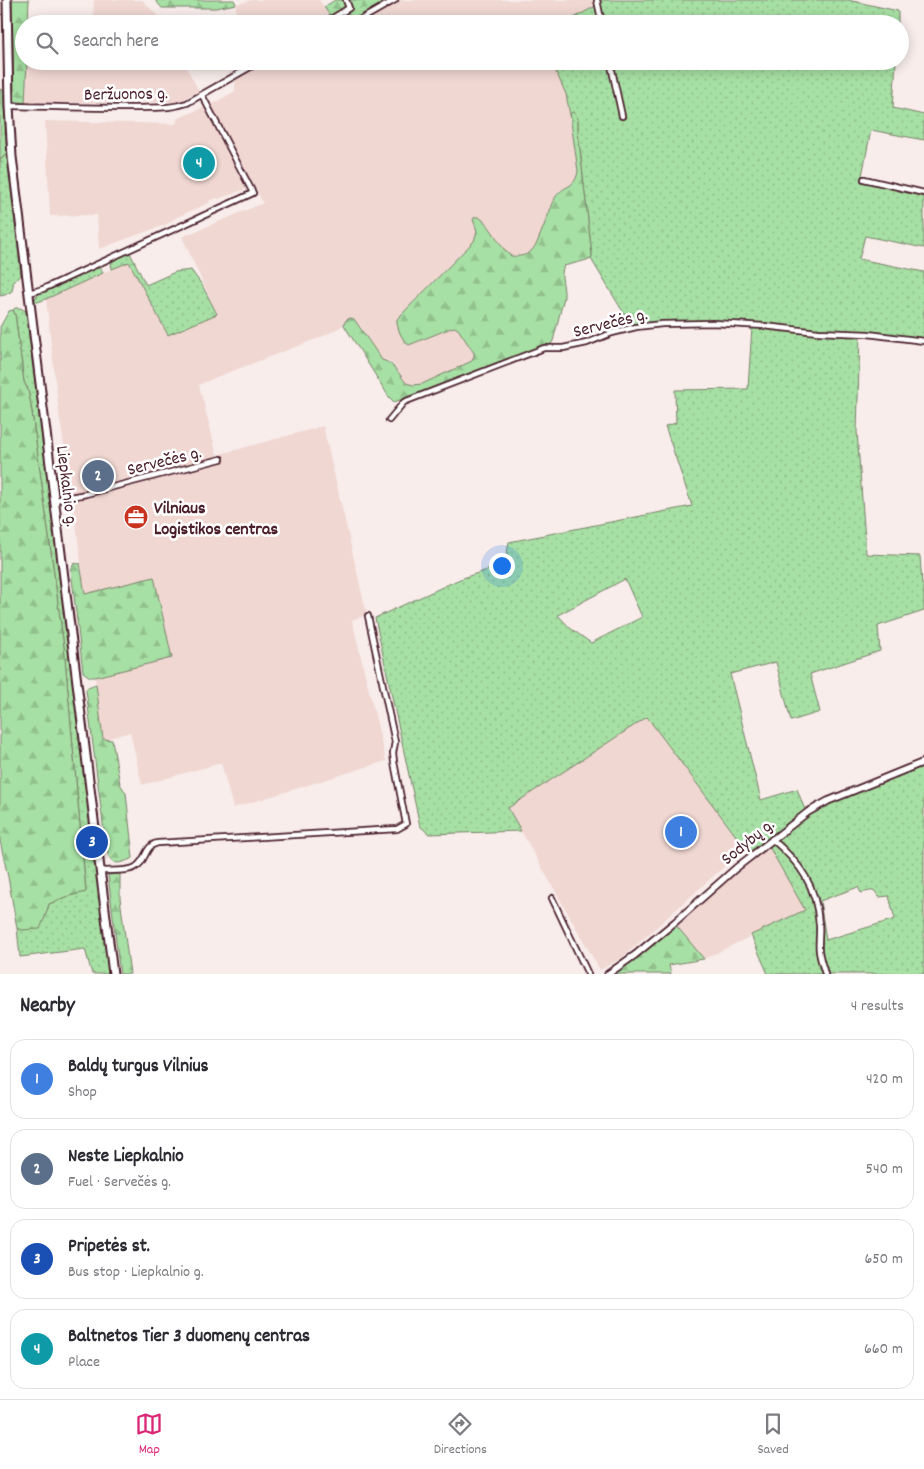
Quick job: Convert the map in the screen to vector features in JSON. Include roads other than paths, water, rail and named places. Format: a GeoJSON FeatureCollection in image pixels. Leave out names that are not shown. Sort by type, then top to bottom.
{"type":"FeatureCollection","features":[{"type":"Feature","properties":{"kind":"highway","name":"Liepkalnio g."},"geometry":{"type":"LineString","coordinates":[[7,0],[12,157],[113,974]]}},
{"type":"Feature","properties":{"kind":"main road","name":"Sodybų g."},"geometry":{"type":"LineString","coordinates":[[608,974],[635,955],[736,868],[808,812],[828,800],[924,762]]}},
{"type":"Feature","properties":{"kind":"street"},"geometry":{"type":"LineString","coordinates":[[338,15],[348,8],[346,0]]}},
{"type":"Feature","properties":{"kind":"street"},"geometry":{"type":"LineString","coordinates":[[369,15],[395,0]]}},
{"type":"Feature","properties":{"kind":"street"},"geometry":{"type":"LineString","coordinates":[[597,0],[600,15]]}},
{"type":"Feature","properties":{"kind":"street","name":"Beržuonos g."},"geometry":{"type":"LineString","coordinates":[[9,106],[170,107],[188,103],[245,70]]}},
{"type":"Feature","properties":{"kind":"street"},"geometry":{"type":"LineString","coordinates":[[612,70],[622,116]]}},
{"type":"Feature","properties":{"kind":"street"},"geometry":{"type":"LineString","coordinates":[[29,293],[42,289],[253,194],[202,95]]}},
{"type":"Feature","properties":{"kind":"street"},"geometry":{"type":"LineString","coordinates":[[864,179],[924,193]]}},
{"type":"Feature","properties":{"kind":"street","name":"Servečės g."},"geometry":{"type":"LineString","coordinates":[[389,420],[404,402],[544,348],[563,348],[636,327],[662,324],[713,323],[924,341]]}},
{"type":"Feature","properties":{"kind":"street","name":"Servečės g."},"geometry":{"type":"LineString","coordinates":[[55,500],[221,459]]}},
{"type":"Feature","properties":{"kind":"street"},"geometry":{"type":"LineString","coordinates":[[101,871],[133,868],[142,860],[153,843],[397,828],[406,824],[394,762],[395,742],[368,616]]}},
{"type":"Feature","properties":{"kind":"street"},"geometry":{"type":"LineString","coordinates":[[772,839],[795,860],[812,887],[818,914],[819,952],[825,974]]}},
{"type":"Feature","properties":{"kind":"street"},"geometry":{"type":"LineString","coordinates":[[552,898],[588,974]]}},
{"type":"Feature","properties":{"kind":"place","name":"Baltnetos Tier 3 duomenų centras"},"geometry":{"type":"Point","coordinates":[199,163]}},
{"type":"Feature","properties":{"kind":"place","name":"Neste Liepkalnio"},"geometry":{"type":"Point","coordinates":[98,476]}},
{"type":"Feature","properties":{"kind":"place","name":"Vilniaus Logistikos centras"},"geometry":{"type":"Point","coordinates":[136,517]}},
{"type":"Feature","properties":{"kind":"place","name":"Baldų turgus Vilnius"},"geometry":{"type":"Point","coordinates":[681,832]}},
{"type":"Feature","properties":{"kind":"place","name":"Pripetės st."},"geometry":{"type":"Point","coordinates":[92,842]}}]}
